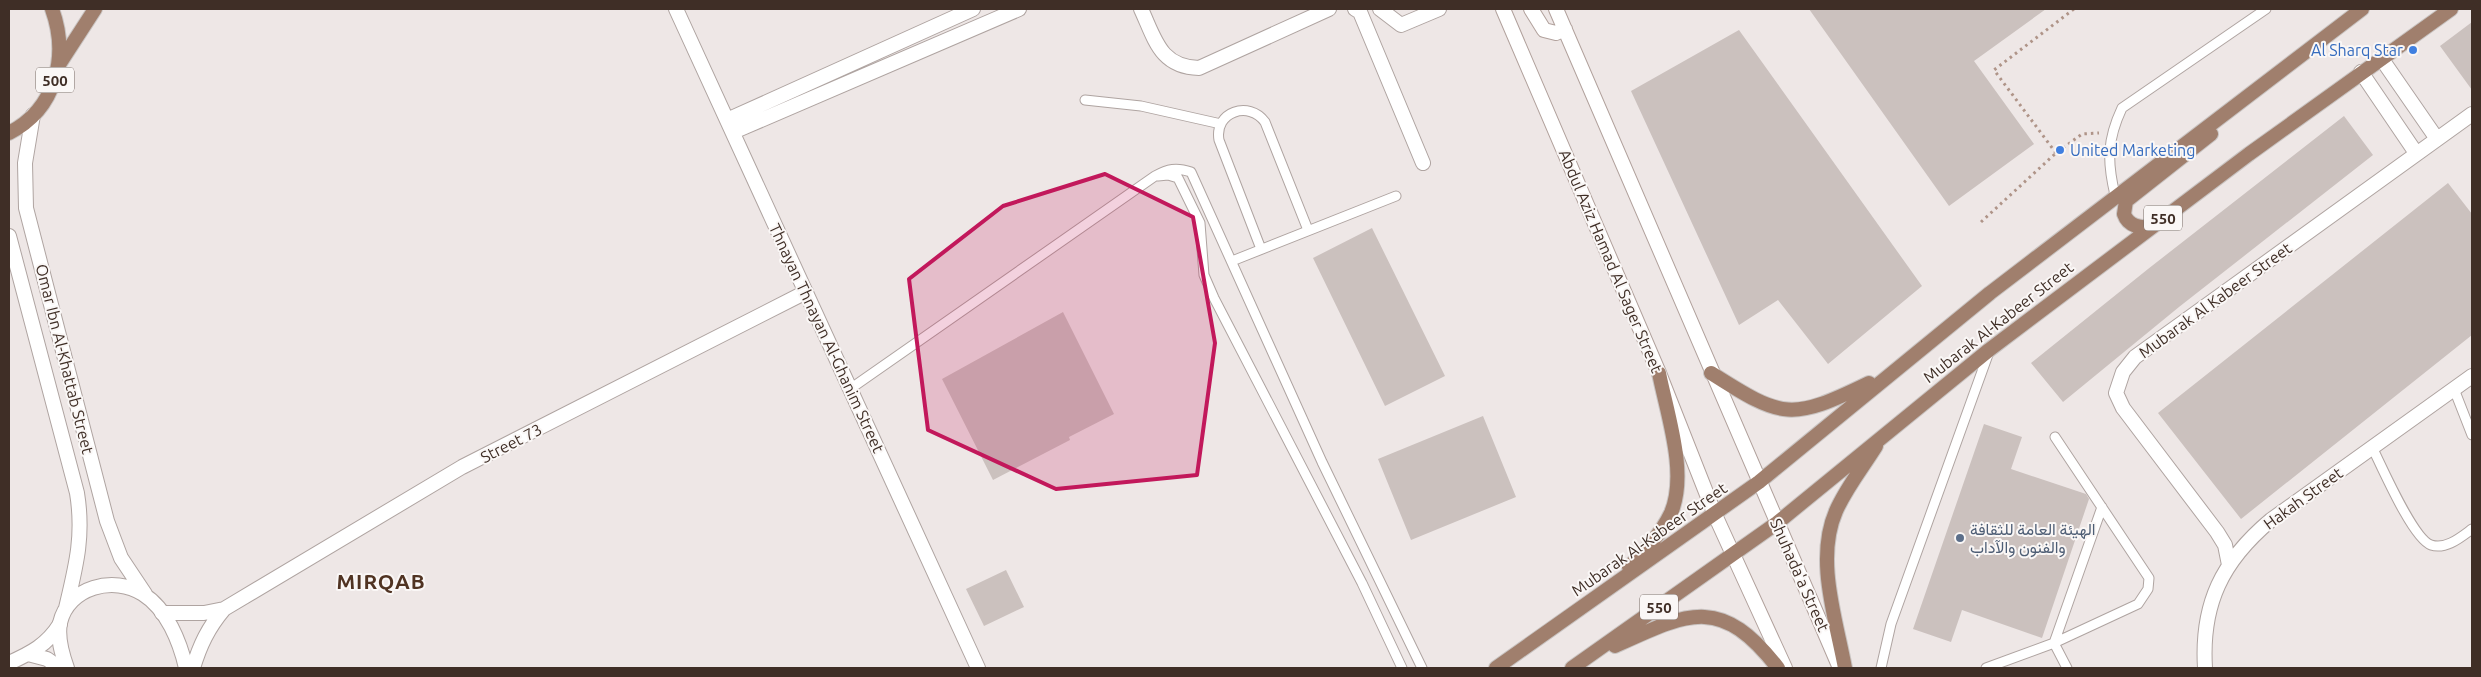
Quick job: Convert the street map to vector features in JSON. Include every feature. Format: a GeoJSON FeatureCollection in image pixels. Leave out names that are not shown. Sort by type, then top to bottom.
{"type":"FeatureCollection","features":[{"type":"Feature","properties":{"kind":"main road","name":"500"},"geometry":{"type":"LineString","coordinates":[[9,133],[33,115],[50,93],[59,63],[59,35],[52,9]]}},
{"type":"Feature","properties":{"kind":"main road","name":"500"},"geometry":{"type":"LineString","coordinates":[[59,63],[95,9]]}},
{"type":"Feature","properties":{"kind":"main road","name":"Mubarak Al-Kabeer Street"},"geometry":{"type":"LineString","coordinates":[[1496,668],[1759,482],[1890,372],[2115,195],[2230,110],[2349,14],[2362,9]]}},
{"type":"Feature","properties":{"kind":"main road","name":"Mubarak Al-Kabeer Street"},"geometry":{"type":"LineString","coordinates":[[1572,668],[1777,523],[1989,350],[2360,72],[2451,9]]}},
{"type":"Feature","properties":{"kind":"main road"},"geometry":{"type":"LineString","coordinates":[[2152,226],[2139,227],[2128,222],[2124,214],[2126,201],[2205,140],[2230,110]]}},
{"type":"Feature","properties":{"kind":"main road"},"geometry":{"type":"LineString","coordinates":[[1711,373],[1766,405],[1777,409],[1799,410],[1826,403],[1890,372]]}},
{"type":"Feature","properties":{"kind":"main road"},"geometry":{"type":"LineString","coordinates":[[1606,591],[1658,535],[1671,512],[1676,496],[1676,460],[1659,373]]}},
{"type":"Feature","properties":{"kind":"main road"},"geometry":{"type":"LineString","coordinates":[[1845,668],[1827,566],[1828,534],[1840,502],[1882,436]]}},
{"type":"Feature","properties":{"kind":"main road"},"geometry":{"type":"LineString","coordinates":[[1584,660],[1676,619],[1688,616],[1708,616],[1734,625],[1759,647],[1778,668]]}},
{"type":"Feature","properties":{"kind":"street","name":"Thnayan Thnayan Al-Ghanim Street"},"geometry":{"type":"LineString","coordinates":[[676,9],[978,668]]}},
{"type":"Feature","properties":{"kind":"street"},"geometry":{"type":"LineString","coordinates":[[730,126],[973,9]]}},
{"type":"Feature","properties":{"kind":"street"},"geometry":{"type":"LineString","coordinates":[[730,126],[1019,9]]}},
{"type":"Feature","properties":{"kind":"street"},"geometry":{"type":"LineString","coordinates":[[1141,9],[1159,47],[1166,57],[1176,64],[1187,68],[1199,68],[1211,64],[1329,9]]}},
{"type":"Feature","properties":{"kind":"street"},"geometry":{"type":"LineString","coordinates":[[1355,9],[1360,12],[1422,163]]}},
{"type":"Feature","properties":{"kind":"street"},"geometry":{"type":"LineString","coordinates":[[1380,9],[1402,25],[1439,9]]}},
{"type":"Feature","properties":{"kind":"street","name":"Abdul Aziz Hamad Al Sager Street"},"geometry":{"type":"LineString","coordinates":[[1503,9],[1659,373],[1715,514]]}},
{"type":"Feature","properties":{"kind":"street"},"geometry":{"type":"LineString","coordinates":[[1532,9],[1544,30],[1556,33],[1565,29]]}},
{"type":"Feature","properties":{"kind":"street"},"geometry":{"type":"LineString","coordinates":[[1556,9],[1759,482]]}},
{"type":"Feature","properties":{"kind":"street"},"geometry":{"type":"LineString","coordinates":[[2381,58],[2437,139]]}},
{"type":"Feature","properties":{"kind":"street"},"geometry":{"type":"LineString","coordinates":[[2360,72],[2416,153]]}},
{"type":"Feature","properties":{"kind":"street","name":"Mubarak Al Kabeer Street"},"geometry":{"type":"LineString","coordinates":[[2229,565],[2225,545],[2218,532],[2123,408],[2116,393],[2124,372],[2135,357],[2472,114]]}},
{"type":"Feature","properties":{"kind":"street","name":"Omar Ibn Al-Khattab Street"},"geometry":{"type":"LineString","coordinates":[[33,115],[24,163],[26,208],[107,520],[121,558],[145,594],[162,613],[182,651],[186,668]]}},
{"type":"Feature","properties":{"kind":"street","name":"Omar Ibn Al-Khattab Street"},"geometry":{"type":"LineString","coordinates":[[9,236],[14,276],[77,493],[81,521],[78,560],[60,624]]}},
{"type":"Feature","properties":{"kind":"street","name":"Street 73"},"geometry":{"type":"LineString","coordinates":[[192,668],[200,644],[209,627],[224,609],[462,467],[806,292]]}},
{"type":"Feature","properties":{"kind":"street","name":"Hakah Street"},"geometry":{"type":"LineString","coordinates":[[2205,668],[2206,620],[2215,591],[2242,546],[2271,520],[2472,376]]}},
{"type":"Feature","properties":{"kind":"street","name":"Shuhada'a Street"},"geometry":{"type":"LineString","coordinates":[[1759,482],[1840,668]]}},
{"type":"Feature","properties":{"kind":"street"},"geometry":{"type":"LineString","coordinates":[[1715,514],[1785,668]]}},
{"type":"Feature","properties":{"kind":"street"},"geometry":{"type":"LineString","coordinates":[[66,608],[82,593],[111,584],[127,585],[145,594]]}},
{"type":"Feature","properties":{"kind":"street","name":"Street 73"},"geometry":{"type":"LineString","coordinates":[[162,613],[204,613],[224,609]]}},
{"type":"Feature","properties":{"kind":"street"},"geometry":{"type":"LineString","coordinates":[[9,663],[42,648],[60,624]]}},
{"type":"Feature","properties":{"kind":"street"},"geometry":{"type":"LineString","coordinates":[[60,624],[60,639],[67,668]]}},
{"type":"Feature","properties":{"kind":"street"},"geometry":{"type":"LineString","coordinates":[[28,654],[47,659],[60,668]]}},
{"type":"Feature","properties":{"kind":"lane"},"geometry":{"type":"LineString","coordinates":[[2115,195],[2108,166],[2113,132],[2122,108],[2266,9]]}},
{"type":"Feature","properties":{"kind":"lane"},"geometry":{"type":"LineString","coordinates":[[1085,100],[1150,108],[1221,124]]}},
{"type":"Feature","properties":{"kind":"lane"},"geometry":{"type":"LineString","coordinates":[[1261,249],[1219,140],[1221,124],[1226,116],[1240,110],[1254,112],[1262,118],[1308,230]]}},
{"type":"Feature","properties":{"kind":"lane"},"geometry":{"type":"LineString","coordinates":[[850,389],[1155,176],[1168,169],[1180,168],[1191,172],[1322,462],[1422,668]]}},
{"type":"Feature","properties":{"kind":"lane"},"geometry":{"type":"LineString","coordinates":[[1155,176],[1168,175],[1178,178],[1187,193],[1200,223],[1204,275],[1214,298],[1354,566],[1402,668]]}},
{"type":"Feature","properties":{"kind":"lane"},"geometry":{"type":"LineString","coordinates":[[1232,261],[1396,196]]}},
{"type":"Feature","properties":{"kind":"lane"},"geometry":{"type":"LineString","coordinates":[[1881,668],[1891,624],[1989,350]]}},
{"type":"Feature","properties":{"kind":"lane"},"geometry":{"type":"LineString","coordinates":[[2454,389],[2472,435]]}},
{"type":"Feature","properties":{"kind":"lane"},"geometry":{"type":"LineString","coordinates":[[1986,668],[2054,643],[2138,604],[2148,589],[2149,578],[2055,437]]}},
{"type":"Feature","properties":{"kind":"lane"},"geometry":{"type":"LineString","coordinates":[[2372,447],[2417,536],[2431,545],[2450,544],[2472,529]]}},
{"type":"Feature","properties":{"kind":"lane"},"geometry":{"type":"LineString","coordinates":[[2067,668],[2054,643],[2102,507]]}},
{"type":"Feature","properties":{"kind":"path"},"geometry":{"type":"LineString","coordinates":[[2056,153],[1994,70],[2074,9]]}},
{"type":"Feature","properties":{"kind":"path"},"geometry":{"type":"LineString","coordinates":[[1981,222],[2056,153],[2082,134],[2113,132]]}},
{"type":"Feature","properties":{"kind":"highlighted area"},"geometry":{"type":"Polygon","coordinates":[[[1105,174],[1193,217],[1215,343],[1197,475],[1056,489],[928,430],[909,279],[1003,206],[1105,174]]]}},
{"type":"Feature","properties":{"kind":"building"},"geometry":{"type":"Polygon","coordinates":[[[1809,9],[2046,9],[1974,61],[2034,144],[1949,206],[1809,9]]]}},
{"type":"Feature","properties":{"kind":"building"},"geometry":{"type":"Polygon","coordinates":[[[2472,22],[2472,90],[2440,46],[2472,22]]]}},
{"type":"Feature","properties":{"kind":"building"},"geometry":{"type":"Polygon","coordinates":[[[1739,30],[1922,286],[1828,364],[1778,300],[1739,325],[1631,91],[1739,30]]]}},
{"type":"Feature","properties":{"kind":"building"},"geometry":{"type":"Polygon","coordinates":[[[2344,116],[2373,155],[2179,307],[2063,402],[2031,363],[2344,116]]]}},
{"type":"Feature","properties":{"kind":"building"},"geometry":{"type":"Polygon","coordinates":[[[2448,183],[2472,214],[2472,335],[2241,519],[2158,413],[2448,183]]]}},
{"type":"Feature","properties":{"kind":"building"},"geometry":{"type":"Polygon","coordinates":[[[1372,228],[1445,376],[1385,406],[1313,258],[1372,228]]]}},
{"type":"Feature","properties":{"kind":"building"},"geometry":{"type":"Polygon","coordinates":[[[1063,312],[1114,414],[1069,437],[1070,440],[993,480],[942,379],[1063,312]]]}},
{"type":"Feature","properties":{"kind":"building"},"geometry":{"type":"Polygon","coordinates":[[[1483,416],[1516,497],[1411,540],[1378,459],[1483,416]]]}},
{"type":"Feature","properties":{"kind":"building"},"geometry":{"type":"Polygon","coordinates":[[[1984,424],[2022,437],[2011,469],[2086,494],[2089,499],[2042,638],[1962,610],[1951,642],[1913,629],[1984,424]]]}},
{"type":"Feature","properties":{"kind":"building"},"geometry":{"type":"Polygon","coordinates":[[[1006,570],[1024,607],[984,626],[966,589],[1006,570]]]}},
{"type":"Feature","properties":{"kind":"place","name":"Al Sharq Star"},"geometry":{"type":"Point","coordinates":[2413,50]}},
{"type":"Feature","properties":{"kind":"place","name":"United Marketing"},"geometry":{"type":"Point","coordinates":[2060,150]}},
{"type":"Feature","properties":{"kind":"place","name":"الهيئة العامة للثقافة والفنون والآداب"},"geometry":{"type":"Point","coordinates":[1960,538]}},
{"type":"Feature","properties":{"kind":"district","name":"MIRQAB"},"geometry":{"type":"Point","coordinates":[381,581]}}]}
